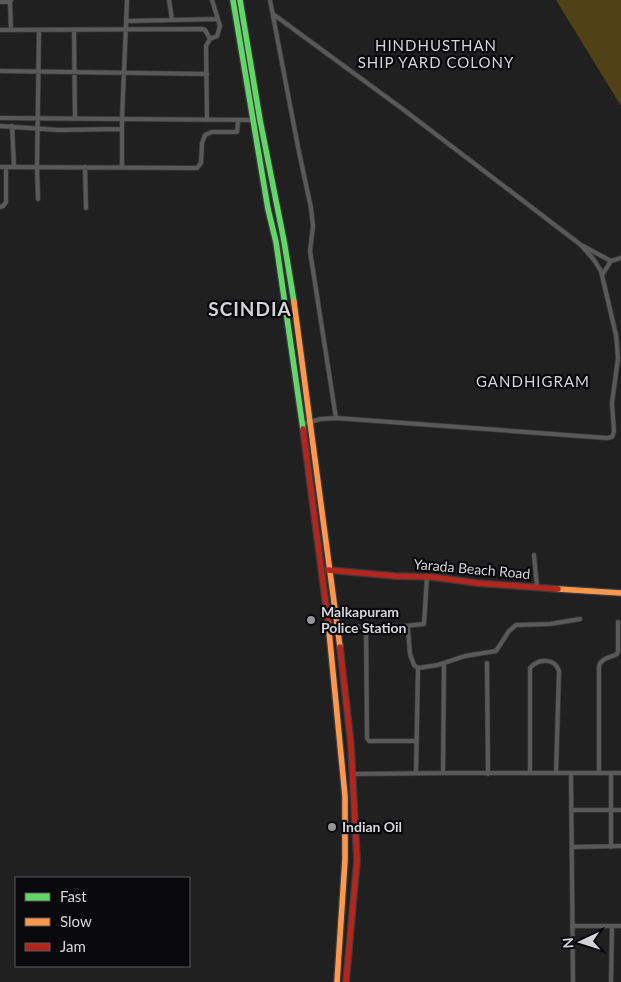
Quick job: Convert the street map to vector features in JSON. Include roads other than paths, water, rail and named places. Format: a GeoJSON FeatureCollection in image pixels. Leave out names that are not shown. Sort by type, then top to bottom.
{"type":"FeatureCollection","features":[{"type":"Feature","properties":{"kind":"main road"},"geometry":{"type":"LineString","coordinates":[[233,0],[268,208],[276,242],[327,614],[346,820],[337,982]]}},
{"type":"Feature","properties":{"kind":"main road"},"geometry":{"type":"LineString","coordinates":[[240,0],[260,120],[284,241],[311,421],[351,745],[357,861],[346,982]]}},
{"type":"Feature","properties":{"kind":"main road"},"geometry":{"type":"LineString","coordinates":[[295,375],[303,374]]}},
{"type":"Feature","properties":{"kind":"main road","name":"Yarada Beach Road"},"geometry":{"type":"LineString","coordinates":[[320,570],[621,593]]}},
{"type":"Feature","properties":{"kind":"street"},"geometry":{"type":"LineString","coordinates":[[0,2],[10,0],[11,30]]}},
{"type":"Feature","properties":{"kind":"street"},"geometry":{"type":"LineString","coordinates":[[122,167],[127,0]]}},
{"type":"Feature","properties":{"kind":"street"},"geometry":{"type":"LineString","coordinates":[[169,0],[172,19]]}},
{"type":"Feature","properties":{"kind":"street"},"geometry":{"type":"LineString","coordinates":[[207,120],[206,46],[210,39],[218,36],[220,31],[212,0]]}},
{"type":"Feature","properties":{"kind":"street"},"geometry":{"type":"LineString","coordinates":[[270,0],[311,208],[313,226],[310,251],[336,418]]}},
{"type":"Feature","properties":{"kind":"street"},"geometry":{"type":"LineString","coordinates":[[273,14],[404,110],[581,245],[612,260],[621,258]]}},
{"type":"Feature","properties":{"kind":"street"},"geometry":{"type":"LineString","coordinates":[[127,21],[218,19]]}},
{"type":"Feature","properties":{"kind":"street"},"geometry":{"type":"LineString","coordinates":[[0,30],[202,29],[205,30],[210,39]]}},
{"type":"Feature","properties":{"kind":"street"},"geometry":{"type":"LineString","coordinates":[[38,199],[39,30]]}},
{"type":"Feature","properties":{"kind":"street"},"geometry":{"type":"LineString","coordinates":[[74,30],[75,119]]}},
{"type":"Feature","properties":{"kind":"street"},"geometry":{"type":"LineString","coordinates":[[0,71],[206,74]]}},
{"type":"Feature","properties":{"kind":"street"},"geometry":{"type":"LineString","coordinates":[[0,118],[260,120]]}},
{"type":"Feature","properties":{"kind":"street"},"geometry":{"type":"LineString","coordinates":[[0,167],[197,168],[201,163],[202,143],[205,135],[212,132],[237,132],[238,120]]}},
{"type":"Feature","properties":{"kind":"street"},"geometry":{"type":"LineString","coordinates":[[0,126],[58,130],[122,129]]}},
{"type":"Feature","properties":{"kind":"street"},"geometry":{"type":"LineString","coordinates":[[12,126],[14,167]]}},
{"type":"Feature","properties":{"kind":"street"},"geometry":{"type":"LineString","coordinates":[[0,207],[6,202],[6,167]]}},
{"type":"Feature","properties":{"kind":"street"},"geometry":{"type":"LineString","coordinates":[[85,167],[86,208]]}},
{"type":"Feature","properties":{"kind":"street"},"geometry":{"type":"LineString","coordinates":[[302,424],[336,418],[612,437],[614,432],[612,403],[618,358],[616,335],[602,275],[594,260],[581,245]]}},
{"type":"Feature","properties":{"kind":"street"},"geometry":{"type":"LineString","coordinates":[[602,275],[612,260]]}},
{"type":"Feature","properties":{"kind":"street"},"geometry":{"type":"LineString","coordinates":[[534,554],[538,587]]}},
{"type":"Feature","properties":{"kind":"street"},"geometry":{"type":"LineString","coordinates":[[337,627],[424,624],[427,577]]}},
{"type":"Feature","properties":{"kind":"street"},"geometry":{"type":"LineString","coordinates":[[418,668],[444,664],[465,656],[496,651],[509,631],[516,625],[550,624],[580,620]]}},
{"type":"Feature","properties":{"kind":"street"},"geometry":{"type":"LineString","coordinates":[[599,773],[598,666],[604,659],[617,654],[618,622]]}},
{"type":"Feature","properties":{"kind":"street"},"geometry":{"type":"LineString","coordinates":[[366,626],[367,738],[373,741],[416,741]]}},
{"type":"Feature","properties":{"kind":"street"},"geometry":{"type":"LineString","coordinates":[[405,626],[408,629],[410,654],[414,665],[418,668],[416,773]]}},
{"type":"Feature","properties":{"kind":"street"},"geometry":{"type":"LineString","coordinates":[[530,773],[530,668],[533,664],[546,661],[552,661],[557,664],[559,671],[556,773]]}},
{"type":"Feature","properties":{"kind":"street"},"geometry":{"type":"LineString","coordinates":[[487,663],[488,774]]}},
{"type":"Feature","properties":{"kind":"street"},"geometry":{"type":"LineString","coordinates":[[443,773],[444,664]]}},
{"type":"Feature","properties":{"kind":"street"},"geometry":{"type":"LineString","coordinates":[[571,773],[573,982]]}},
{"type":"Feature","properties":{"kind":"street"},"geometry":{"type":"LineString","coordinates":[[353,774],[621,773]]}},
{"type":"Feature","properties":{"kind":"street"},"geometry":{"type":"LineString","coordinates":[[611,774],[611,847]]}},
{"type":"Feature","properties":{"kind":"street"},"geometry":{"type":"LineString","coordinates":[[572,810],[621,810]]}},
{"type":"Feature","properties":{"kind":"street"},"geometry":{"type":"LineString","coordinates":[[572,847],[621,846]]}},
{"type":"Feature","properties":{"kind":"street"},"geometry":{"type":"LineString","coordinates":[[573,926],[621,926]]}},
{"type":"Feature","properties":{"kind":"street"},"geometry":{"type":"LineString","coordinates":[[611,982],[612,926]]}},
{"type":"Feature","properties":{"kind":"place","name":"Malkapuram Police Station"},"geometry":{"type":"Point","coordinates":[311,620]}},
{"type":"Feature","properties":{"kind":"place","name":"Indian Oil"},"geometry":{"type":"Point","coordinates":[332,827]}},
{"type":"Feature","properties":{"kind":"district","name":"HINDHUSTHAN SHIP YARD COLONY"},"geometry":{"type":"Point","coordinates":[436,54]}},
{"type":"Feature","properties":{"kind":"district","name":"SCINDIA"},"geometry":{"type":"Point","coordinates":[250,309]}},
{"type":"Feature","properties":{"kind":"district","name":"GANDHIGRAM"},"geometry":{"type":"Point","coordinates":[533,382]}}]}
